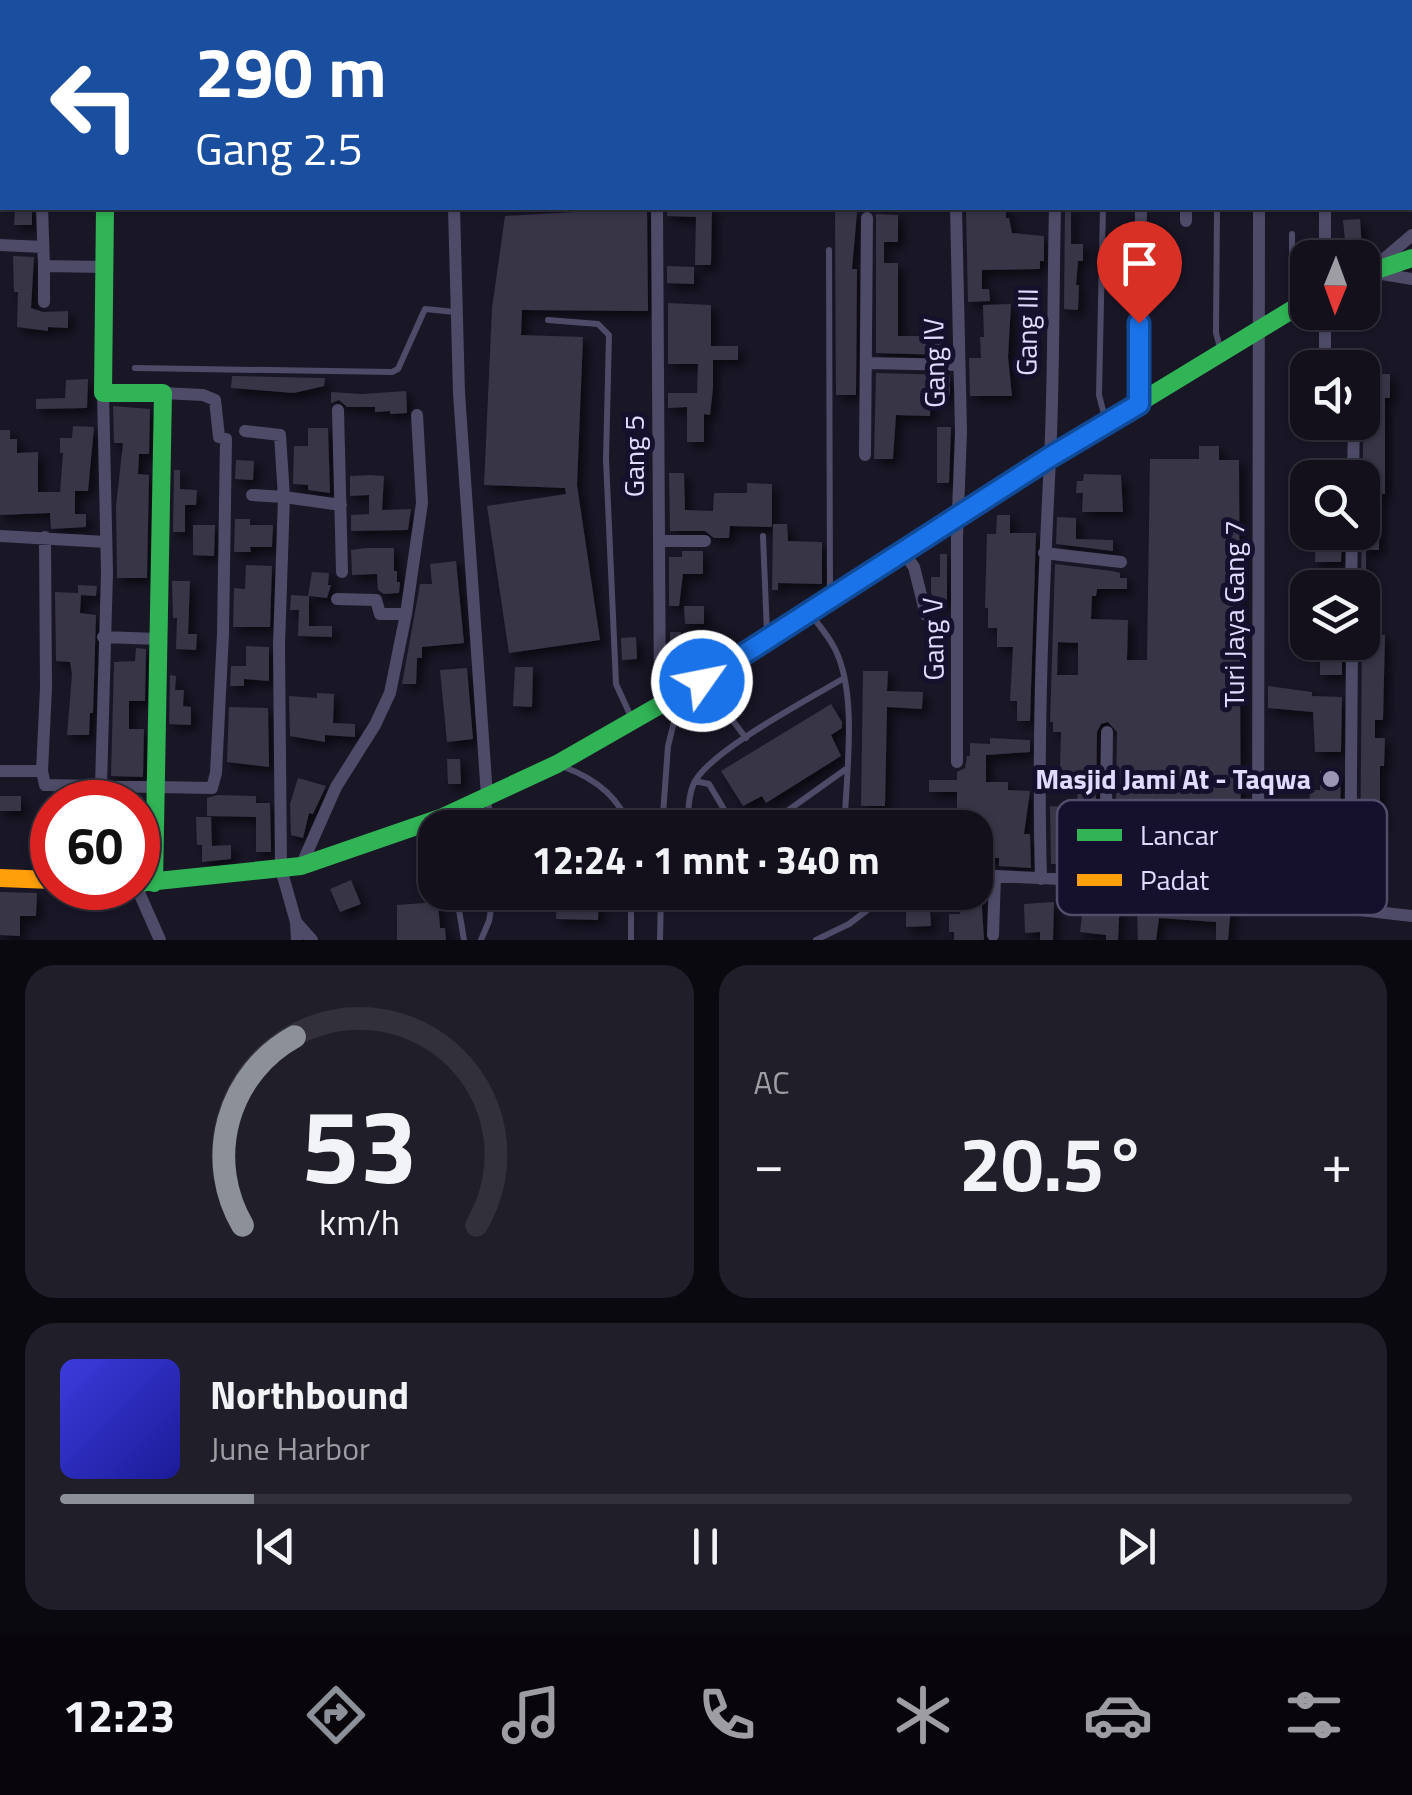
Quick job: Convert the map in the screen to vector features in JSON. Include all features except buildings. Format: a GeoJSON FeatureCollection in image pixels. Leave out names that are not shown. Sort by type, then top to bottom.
{"type":"FeatureCollection","features":[{"type":"Feature","properties":{"kind":"main road"},"geometry":{"type":"LineString","coordinates":[[106,210],[103,392],[164,393],[157,780]]}},
{"type":"Feature","properties":{"kind":"main road"},"geometry":{"type":"LineString","coordinates":[[1380,269],[1412,259]]}},
{"type":"Feature","properties":{"kind":"main road"},"geometry":{"type":"LineString","coordinates":[[463,810],[557,764],[702,681],[1050,457],[1290,310]]}},
{"type":"Feature","properties":{"kind":"main road"},"geometry":{"type":"LineString","coordinates":[[160,883],[300,866],[418,830]]}},
{"type":"Feature","properties":{"kind":"main road"},"geometry":{"type":"LineString","coordinates":[[0,878],[30,879]]}},
{"type":"Feature","properties":{"kind":"street"},"geometry":{"type":"LineString","coordinates":[[42,210],[44,302]]}},
{"type":"Feature","properties":{"kind":"street"},"geometry":{"type":"LineString","coordinates":[[454,210],[455,312],[486,796]]}},
{"type":"Feature","properties":{"kind":"street","name":"Gang 5"},"geometry":{"type":"LineString","coordinates":[[657,210],[660,705]]}},
{"type":"Feature","properties":{"kind":"street","name":"Gang IV"},"geometry":{"type":"LineString","coordinates":[[956,210],[961,432],[958,516]]}},
{"type":"Feature","properties":{"kind":"street","name":"Gang III"},"geometry":{"type":"LineString","coordinates":[[1041,878],[1038,778],[1054,210]]}},
{"type":"Feature","properties":{"kind":"street"},"geometry":{"type":"LineString","coordinates":[[1139,404],[1140,210]]}},
{"type":"Feature","properties":{"kind":"street","name":"Turi Jaya Gang 7"},"geometry":{"type":"LineString","coordinates":[[1258,800],[1259,210]]}},
{"type":"Feature","properties":{"kind":"street"},"geometry":{"type":"LineString","coordinates":[[1324,210],[1325,240]]}},
{"type":"Feature","properties":{"kind":"street"},"geometry":{"type":"LineString","coordinates":[[865,455],[868,218]]}},
{"type":"Feature","properties":{"kind":"street"},"geometry":{"type":"LineString","coordinates":[[1380,261],[1412,235]]}},
{"type":"Feature","properties":{"kind":"street"},"geometry":{"type":"LineString","coordinates":[[0,245],[44,247]]}},
{"type":"Feature","properties":{"kind":"street"},"geometry":{"type":"LineString","coordinates":[[44,266],[105,267]]}},
{"type":"Feature","properties":{"kind":"street"},"geometry":{"type":"LineString","coordinates":[[1380,275],[1412,279]]}},
{"type":"Feature","properties":{"kind":"street"},"geometry":{"type":"LineString","coordinates":[[867,363],[959,365]]}},
{"type":"Feature","properties":{"kind":"street"},"geometry":{"type":"LineString","coordinates":[[102,780],[106,542],[103,392]]}},
{"type":"Feature","properties":{"kind":"street"},"geometry":{"type":"LineString","coordinates":[[160,787],[212,788],[216,773],[226,439],[219,437],[215,400],[203,395],[164,393]]}},
{"type":"Feature","properties":{"kind":"street"},"geometry":{"type":"LineString","coordinates":[[338,410],[342,572]]}},
{"type":"Feature","properties":{"kind":"street"},"geometry":{"type":"LineString","coordinates":[[300,866],[336,786],[375,725],[390,693],[422,502],[416,415]]}},
{"type":"Feature","properties":{"kind":"street"},"geometry":{"type":"LineString","coordinates":[[244,431],[280,435],[284,497],[281,869],[297,940]]}},
{"type":"Feature","properties":{"kind":"street"},"geometry":{"type":"LineString","coordinates":[[252,495],[341,505]]}},
{"type":"Feature","properties":{"kind":"street","name":"Gang V"},"geometry":{"type":"LineString","coordinates":[[957,762],[958,516]]}},
{"type":"Feature","properties":{"kind":"street"},"geometry":{"type":"LineString","coordinates":[[0,536],[106,542]]}},
{"type":"Feature","properties":{"kind":"street"},"geometry":{"type":"LineString","coordinates":[[44,780],[45,538]]}},
{"type":"Feature","properties":{"kind":"street"},"geometry":{"type":"LineString","coordinates":[[659,541],[705,541]]}},
{"type":"Feature","properties":{"kind":"street"},"geometry":{"type":"LineString","coordinates":[[904,552],[914,567],[926,615]]}},
{"type":"Feature","properties":{"kind":"street"},"geometry":{"type":"LineString","coordinates":[[1044,553],[1121,562]]}},
{"type":"Feature","properties":{"kind":"street"},"geometry":{"type":"LineString","coordinates":[[336,599],[376,600],[380,614],[406,614]]}},
{"type":"Feature","properties":{"kind":"street"},"geometry":{"type":"LineString","coordinates":[[103,637],[158,638]]}},
{"type":"Feature","properties":{"kind":"street"},"geometry":{"type":"LineString","coordinates":[[1351,800],[1352,660]]}},
{"type":"Feature","properties":{"kind":"street"},"geometry":{"type":"LineString","coordinates":[[1106,800],[1107,732]]}},
{"type":"Feature","properties":{"kind":"street"},"geometry":{"type":"LineString","coordinates":[[0,771],[42,771]]}},
{"type":"Feature","properties":{"kind":"street"},"geometry":{"type":"LineString","coordinates":[[993,934],[995,876],[1057,879]]}},
{"type":"Feature","properties":{"kind":"street"},"geometry":{"type":"LineString","coordinates":[[151,910],[160,940]]}},
{"type":"Feature","properties":{"kind":"street"},"geometry":{"type":"LineString","coordinates":[[1387,914],[1412,916]]}},
{"type":"Feature","properties":{"kind":"street"},"geometry":{"type":"LineString","coordinates":[[296,922],[312,940]]}},
{"type":"Feature","properties":{"kind":"lane"},"geometry":{"type":"LineString","coordinates":[[1102,210],[1099,395],[1107,424]]}},
{"type":"Feature","properties":{"kind":"lane"},"geometry":{"type":"LineString","coordinates":[[1217,210],[1216,333],[1222,352]]}},
{"type":"Feature","properties":{"kind":"lane"},"geometry":{"type":"LineString","coordinates":[[1292,234],[1293,240]]}},
{"type":"Feature","properties":{"kind":"lane"},"geometry":{"type":"LineString","coordinates":[[829,250],[830,601]]}},
{"type":"Feature","properties":{"kind":"lane"},"geometry":{"type":"LineString","coordinates":[[136,368],[392,372],[398,369],[426,309],[455,312]]}},
{"type":"Feature","properties":{"kind":"lane"},"geometry":{"type":"LineString","coordinates":[[548,320],[598,324],[609,336],[606,459],[616,684],[632,721]]}},
{"type":"Feature","properties":{"kind":"lane"},"geometry":{"type":"LineString","coordinates":[[763,536],[767,640]]}},
{"type":"Feature","properties":{"kind":"lane"},"geometry":{"type":"LineString","coordinates":[[810,613],[837,651],[844,678],[848,721],[845,810]]}},
{"type":"Feature","properties":{"kind":"lane"},"geometry":{"type":"LineString","coordinates":[[688,810],[695,781],[718,758],[844,678]]}},
{"type":"Feature","properties":{"kind":"lane"},"geometry":{"type":"LineString","coordinates":[[702,681],[746,738]]}},
{"type":"Feature","properties":{"kind":"lane"},"geometry":{"type":"LineString","coordinates":[[662,810],[668,746],[682,692]]}},
{"type":"Feature","properties":{"kind":"lane"},"geometry":{"type":"LineString","coordinates":[[557,764],[590,776],[623,810]]}},
{"type":"Feature","properties":{"kind":"lane"},"geometry":{"type":"LineString","coordinates":[[789,810],[847,769]]}},
{"type":"Feature","properties":{"kind":"lane"},"geometry":{"type":"LineString","coordinates":[[695,781],[710,785],[724,810]]}},
{"type":"Feature","properties":{"kind":"lane"},"geometry":{"type":"LineString","coordinates":[[486,796],[490,810]]}},
{"type":"Feature","properties":{"kind":"lane"},"geometry":{"type":"LineString","coordinates":[[459,910],[464,940]]}},
{"type":"Feature","properties":{"kind":"lane"},"geometry":{"type":"LineString","coordinates":[[481,940],[491,910]]}},
{"type":"Feature","properties":{"kind":"lane"},"geometry":{"type":"LineString","coordinates":[[631,910],[631,940]]}},
{"type":"Feature","properties":{"kind":"lane"},"geometry":{"type":"LineString","coordinates":[[660,940],[661,910]]}},
{"type":"Feature","properties":{"kind":"lane"},"geometry":{"type":"LineString","coordinates":[[816,940],[867,910]]}},
{"type":"Feature","properties":{"kind":"traffic: fast"},"geometry":{"type":"LineString","coordinates":[[105,210],[103,393],[163,393],[156,780]]}},
{"type":"Feature","properties":{"kind":"traffic: fast"},"geometry":{"type":"LineString","coordinates":[[1380,269],[1412,258]]}},
{"type":"Feature","properties":{"kind":"traffic: fast"},"geometry":{"type":"LineString","coordinates":[[160,881],[301,866],[443,817],[557,764],[702,681],[1050,457],[1290,311]]}},
{"type":"Feature","properties":{"kind":"traffic: slow"},"geometry":{"type":"LineString","coordinates":[[0,878],[30,879]]}},
{"type":"Feature","properties":{"kind":"place","name":"Masjid Jami At - Taqwa"},"geometry":{"type":"Point","coordinates":[1331,779]}},
{"type":"Feature","properties":{"kind":"route"},"geometry":{"type":"LineString","coordinates":[[702,681],[1139,404],[1139,323]]}}]}
